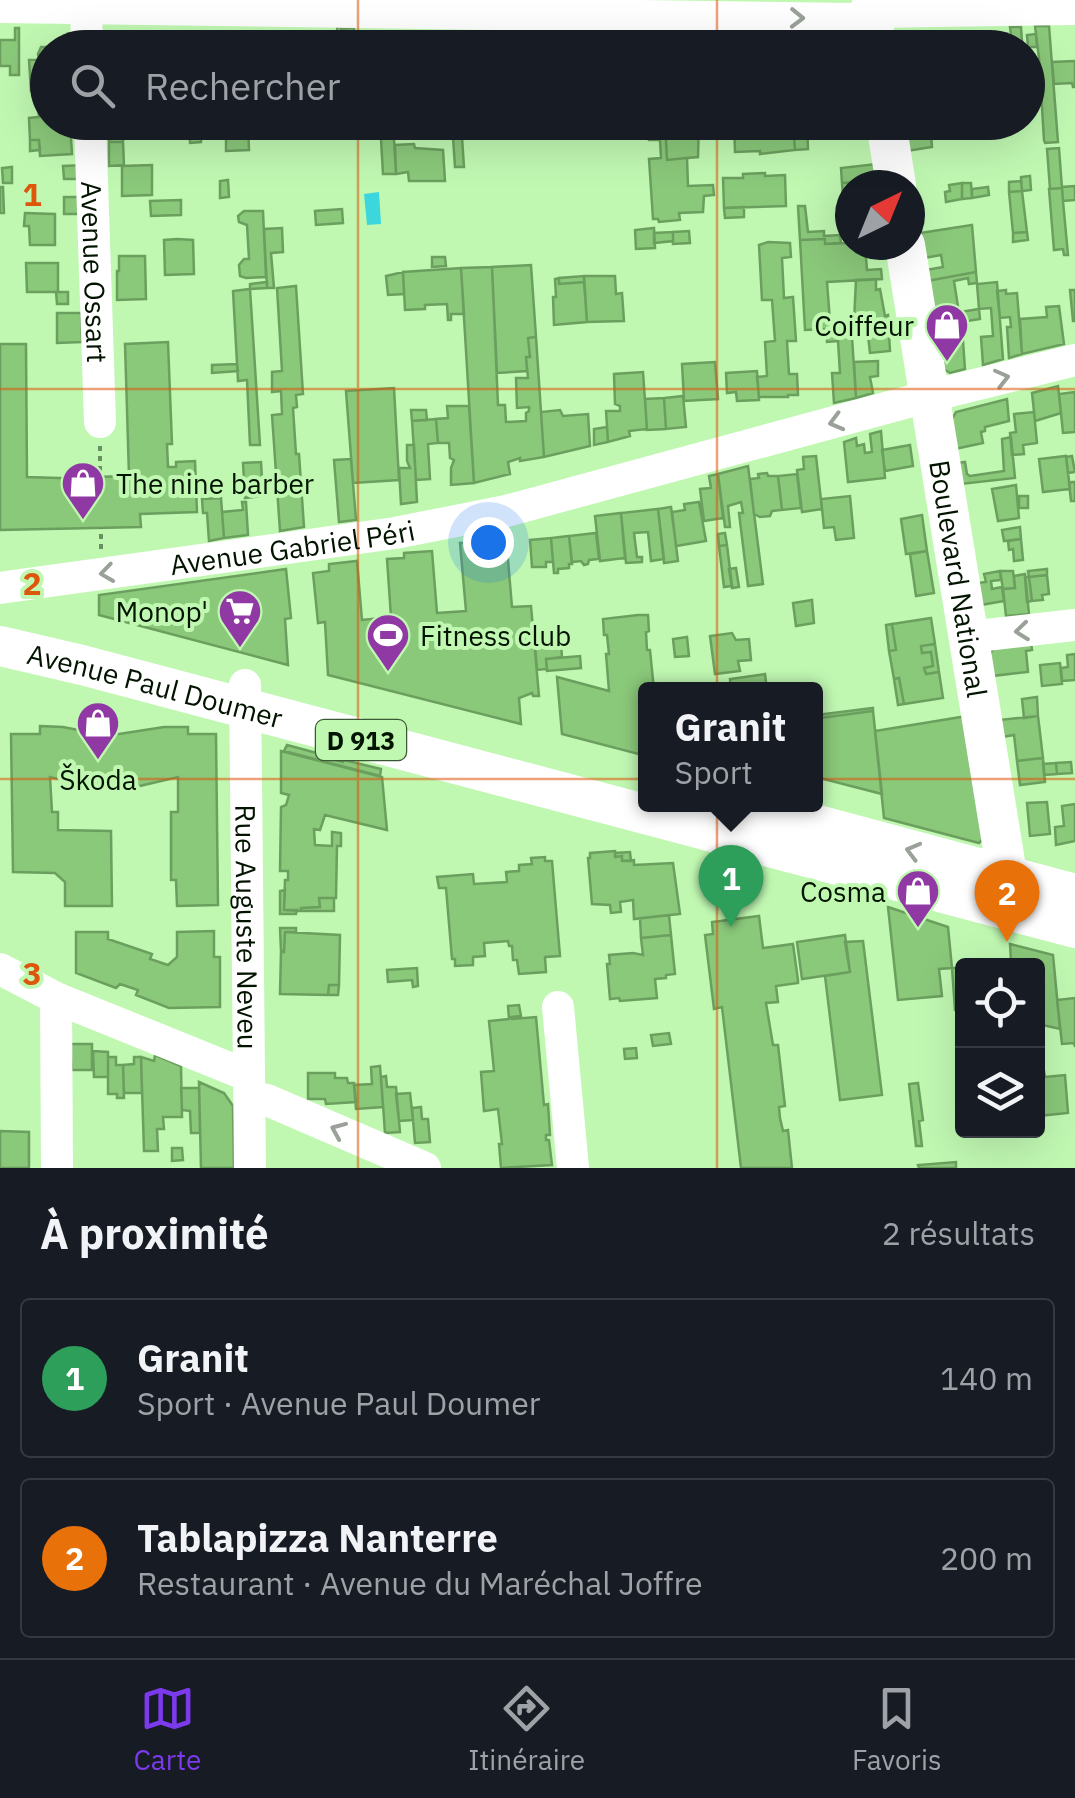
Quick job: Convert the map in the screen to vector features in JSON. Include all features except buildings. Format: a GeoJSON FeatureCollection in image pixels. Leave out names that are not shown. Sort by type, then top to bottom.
{"type":"FeatureCollection","features":[{"type":"Feature","properties":{"kind":"main road"},"geometry":{"type":"LineString","coordinates":[[889,140],[894,170]]}},
{"type":"Feature","properties":{"kind":"main road","name":"Boulevard National"},"geometry":{"type":"LineString","coordinates":[[907,260],[1010,894]]}},
{"type":"Feature","properties":{"kind":"main road","name":"Avenue Paul Doumer"},"geometry":{"type":"LineString","coordinates":[[0,621],[245,697],[638,807]]}},
{"type":"Feature","properties":{"kind":"main road","name":"Avenue Paul Doumer"},"geometry":{"type":"LineString","coordinates":[[0,646],[245,697],[638,788]]}},
{"type":"Feature","properties":{"kind":"main road","name":"Avenue Paul Doumer"},"geometry":{"type":"LineString","coordinates":[[656,812],[949,894],[1010,894]]}},
{"type":"Feature","properties":{"kind":"main road","name":"D 913"},"geometry":{"type":"LineString","coordinates":[[761,812],[792,818],[1010,894],[1075,928]]}},
{"type":"Feature","properties":{"kind":"main road","name":"D 913"},"geometry":{"type":"LineString","coordinates":[[1010,894],[1075,894]]}},
{"type":"Feature","properties":{"kind":"street"},"geometry":{"type":"LineString","coordinates":[[0,7],[668,8],[853,19],[1075,9]]}},
{"type":"Feature","properties":{"kind":"street"},"geometry":{"type":"LineString","coordinates":[[86,9],[87,30]]}},
{"type":"Feature","properties":{"kind":"street","name":"Avenue Ossart"},"geometry":{"type":"LineString","coordinates":[[91,140],[100,422]]}},
{"type":"Feature","properties":{"kind":"street","name":"Avenue Gabriel Péri"},"geometry":{"type":"LineString","coordinates":[[0,588],[396,534],[506,512],[1075,360]]}},
{"type":"Feature","properties":{"kind":"street"},"geometry":{"type":"LineString","coordinates":[[968,637],[1075,625]]}},
{"type":"Feature","properties":{"kind":"street","name":"Rue Auguste Neveu"},"geometry":{"type":"LineString","coordinates":[[245,697],[250,1168]]}},
{"type":"Feature","properties":{"kind":"street"},"geometry":{"type":"LineString","coordinates":[[0,968],[249,1087],[268,1100],[425,1168]]}},
{"type":"Feature","properties":{"kind":"street"},"geometry":{"type":"LineString","coordinates":[[56,998],[56,1168]]}},
{"type":"Feature","properties":{"kind":"street"},"geometry":{"type":"LineString","coordinates":[[558,1008],[572,1168]]}},
{"type":"Feature","properties":{"kind":"water"},"geometry":{"type":"Polygon","coordinates":[[[379,192],[381,224],[367,225],[364,194],[379,192]]]}},
{"type":"Feature","properties":{"kind":"place","name":"Coiffeur"},"geometry":{"type":"Point","coordinates":[947,363]}},
{"type":"Feature","properties":{"kind":"place","name":"The nine barber"},"geometry":{"type":"Point","coordinates":[83,521]}},
{"type":"Feature","properties":{"kind":"place","name":"Monop'"},"geometry":{"type":"Point","coordinates":[240,649]}},
{"type":"Feature","properties":{"kind":"place","name":"Fitness club"},"geometry":{"type":"Point","coordinates":[388,673]}},
{"type":"Feature","properties":{"kind":"place","name":"Škoda"},"geometry":{"type":"Point","coordinates":[98,761]}},
{"type":"Feature","properties":{"kind":"place","name":"Granit"},"geometry":{"type":"Point","coordinates":[731,927]}},
{"type":"Feature","properties":{"kind":"place","name":"Cosma"},"geometry":{"type":"Point","coordinates":[918,929]}},
{"type":"Feature","properties":{"kind":"place","name":"Tablapizza Nanterre"},"geometry":{"type":"Point","coordinates":[1007,942]}}]}
